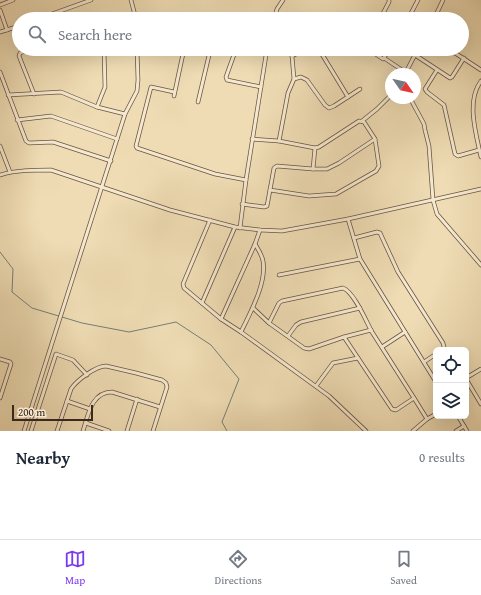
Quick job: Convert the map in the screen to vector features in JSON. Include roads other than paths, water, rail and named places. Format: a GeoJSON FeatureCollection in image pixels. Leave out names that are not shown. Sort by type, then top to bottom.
{"type":"FeatureCollection","features":[{"type":"Feature","properties":{"kind":"street"},"geometry":{"type":"LineString","coordinates":[[0,5],[13,0]]}},
{"type":"Feature","properties":{"kind":"street"},"geometry":{"type":"LineString","coordinates":[[58,12],[91,0]]}},
{"type":"Feature","properties":{"kind":"street"},"geometry":{"type":"LineString","coordinates":[[131,0],[134,12]]}},
{"type":"Feature","properties":{"kind":"street"},"geometry":{"type":"LineString","coordinates":[[276,12],[283,0]]}},
{"type":"Feature","properties":{"kind":"street"},"geometry":{"type":"LineString","coordinates":[[383,12],[389,0]]}},
{"type":"Feature","properties":{"kind":"street"},"geometry":{"type":"LineString","coordinates":[[412,12],[418,0]]}},
{"type":"Feature","properties":{"kind":"street"},"geometry":{"type":"LineString","coordinates":[[437,12],[443,0]]}},
{"type":"Feature","properties":{"kind":"street"},"geometry":{"type":"LineString","coordinates":[[0,10],[7,30]]}},
{"type":"Feature","properties":{"kind":"street"},"geometry":{"type":"LineString","coordinates":[[0,32],[12,28]]}},
{"type":"Feature","properties":{"kind":"street"},"geometry":{"type":"LineString","coordinates":[[19,56],[34,94]]}},
{"type":"Feature","properties":{"kind":"street"},"geometry":{"type":"LineString","coordinates":[[97,107],[105,87],[104,56]]}},
{"type":"Feature","properties":{"kind":"street"},"geometry":{"type":"LineString","coordinates":[[24,431],[60,322],[125,114],[137,91],[137,56]]}},
{"type":"Feature","properties":{"kind":"street"},"geometry":{"type":"LineString","coordinates":[[174,96],[182,56]]}},
{"type":"Feature","properties":{"kind":"street"},"geometry":{"type":"LineString","coordinates":[[198,102],[209,56]]}},
{"type":"Feature","properties":{"kind":"street"},"geometry":{"type":"LineString","coordinates":[[233,56],[226,77],[227,80],[261,87]]}},
{"type":"Feature","properties":{"kind":"street"},"geometry":{"type":"LineString","coordinates":[[240,228],[242,204],[266,56]]}},
{"type":"Feature","properties":{"kind":"street"},"geometry":{"type":"LineString","coordinates":[[279,141],[288,93],[294,79],[292,56]]}},
{"type":"Feature","properties":{"kind":"street"},"geometry":{"type":"LineString","coordinates":[[323,56],[348,97]]}},
{"type":"Feature","properties":{"kind":"street"},"geometry":{"type":"LineString","coordinates":[[379,56],[399,68]]}},
{"type":"Feature","properties":{"kind":"street"},"geometry":{"type":"LineString","coordinates":[[407,68],[414,56]]}},
{"type":"Feature","properties":{"kind":"street"},"geometry":{"type":"LineString","coordinates":[[416,56],[451,78],[464,58]]}},
{"type":"Feature","properties":{"kind":"street"},"geometry":{"type":"LineString","coordinates":[[461,56],[481,70]]}},
{"type":"Feature","properties":{"kind":"street"},"geometry":{"type":"LineString","coordinates":[[437,70],[425,89],[444,105],[455,154],[458,156],[479,150]]}},
{"type":"Feature","properties":{"kind":"street"},"geometry":{"type":"LineString","coordinates":[[0,72],[26,141],[53,142],[111,161]]}},
{"type":"Feature","properties":{"kind":"street"},"geometry":{"type":"LineString","coordinates":[[294,79],[301,77],[307,80],[325,105],[329,108],[360,89]]}},
{"type":"Feature","properties":{"kind":"street"},"geometry":{"type":"LineString","coordinates":[[481,80],[475,92],[473,113],[481,157]]}},
{"type":"Feature","properties":{"kind":"street"},"geometry":{"type":"LineString","coordinates":[[174,92],[151,87],[136,146],[137,148],[215,174],[246,180]]}},
{"type":"Feature","properties":{"kind":"street"},"geometry":{"type":"LineString","coordinates":[[8,96],[61,92],[97,107],[125,114]]}},
{"type":"Feature","properties":{"kind":"street"},"geometry":{"type":"LineString","coordinates":[[252,139],[279,141],[315,148],[319,147],[359,121],[362,121],[385,101]]}},
{"type":"Feature","properties":{"kind":"street"},"geometry":{"type":"LineString","coordinates":[[413,104],[424,124],[429,146],[433,200],[437,214],[481,265]]}},
{"type":"Feature","properties":{"kind":"street"},"geometry":{"type":"LineString","coordinates":[[17,120],[51,116],[117,139]]}},
{"type":"Feature","properties":{"kind":"street"},"geometry":{"type":"LineString","coordinates":[[270,190],[309,196],[336,194],[376,171],[379,166],[379,162],[375,139],[362,121]]}},
{"type":"Feature","properties":{"kind":"street"},"geometry":{"type":"LineString","coordinates":[[475,128],[481,126]]}},
{"type":"Feature","properties":{"kind":"street"},"geometry":{"type":"LineString","coordinates":[[242,204],[264,207],[267,206],[274,168],[277,166],[327,169],[340,163],[375,139]]}},
{"type":"Feature","properties":{"kind":"street"},"geometry":{"type":"LineString","coordinates":[[0,146],[10,172]]}},
{"type":"Feature","properties":{"kind":"street"},"geometry":{"type":"LineString","coordinates":[[313,169],[315,148]]}},
{"type":"Feature","properties":{"kind":"street"},"geometry":{"type":"LineString","coordinates":[[0,175],[10,172],[51,170],[170,210],[240,228],[282,231],[348,219],[481,189]]}},
{"type":"Feature","properties":{"kind":"street"},"geometry":{"type":"LineString","coordinates":[[348,219],[360,259],[433,377]]}},
{"type":"Feature","properties":{"kind":"street"},"geometry":{"type":"LineString","coordinates":[[210,220],[184,284],[184,288],[221,319],[329,396],[366,431]]}},
{"type":"Feature","properties":{"kind":"street"},"geometry":{"type":"LineString","coordinates":[[202,303],[235,227]]}},
{"type":"Feature","properties":{"kind":"street"},"geometry":{"type":"LineString","coordinates":[[221,319],[260,230]]}},
{"type":"Feature","properties":{"kind":"street"},"geometry":{"type":"LineString","coordinates":[[354,238],[377,232],[380,233],[398,272],[443,343],[444,347]]}},
{"type":"Feature","properties":{"kind":"street"},"geometry":{"type":"LineString","coordinates":[[241,332],[253,308],[263,278],[263,261],[255,244]]}},
{"type":"Feature","properties":{"kind":"street"},"geometry":{"type":"LineString","coordinates":[[279,275],[360,259]]}},
{"type":"Feature","properties":{"kind":"street"},"geometry":{"type":"LineString","coordinates":[[269,323],[279,303],[282,301],[343,288],[348,290],[360,308],[371,330],[427,419]]}},
{"type":"Feature","properties":{"kind":"street"},"geometry":{"type":"LineString","coordinates":[[253,308],[269,323],[304,348],[309,349],[344,337],[371,330]]}},
{"type":"Feature","properties":{"kind":"street"},"geometry":{"type":"LineString","coordinates":[[288,336],[296,325],[301,322],[360,308]]}},
{"type":"Feature","properties":{"kind":"street"},"geometry":{"type":"LineString","coordinates":[[382,346],[405,332]]}},
{"type":"Feature","properties":{"kind":"street"},"geometry":{"type":"LineString","coordinates":[[344,337],[392,409],[396,410],[414,398]]}},
{"type":"Feature","properties":{"kind":"street"},"geometry":{"type":"LineString","coordinates":[[50,352],[73,360],[87,375]]}},
{"type":"Feature","properties":{"kind":"street"},"geometry":{"type":"LineString","coordinates":[[31,431],[56,354]]}},
{"type":"Feature","properties":{"kind":"street"},"geometry":{"type":"LineString","coordinates":[[424,362],[433,356]]}},
{"type":"Feature","properties":{"kind":"street"},"geometry":{"type":"LineString","coordinates":[[316,386],[333,363],[358,358]]}},
{"type":"Feature","properties":{"kind":"street"},"geometry":{"type":"LineString","coordinates":[[0,359],[10,362],[11,364],[0,398]]}},
{"type":"Feature","properties":{"kind":"street"},"geometry":{"type":"LineString","coordinates":[[57,431],[71,389],[87,375],[98,367],[102,366],[136,373],[162,380],[166,383],[167,387],[152,431]]}},
{"type":"Feature","properties":{"kind":"street"},"geometry":{"type":"LineString","coordinates":[[469,377],[481,369]]}},
{"type":"Feature","properties":{"kind":"street"},"geometry":{"type":"LineString","coordinates":[[468,383],[481,404]]}},
{"type":"Feature","properties":{"kind":"street"},"geometry":{"type":"LineString","coordinates":[[83,431],[91,405],[96,399],[107,392],[137,399],[160,407]]}},
{"type":"Feature","properties":{"kind":"street"},"geometry":{"type":"LineString","coordinates":[[128,431],[137,399]]}},
{"type":"Feature","properties":{"kind":"street"},"geometry":{"type":"LineString","coordinates":[[67,401],[90,409]]}},
{"type":"Feature","properties":{"kind":"street"},"geometry":{"type":"LineString","coordinates":[[413,431],[433,416]]}},
{"type":"Feature","properties":{"kind":"street"},"geometry":{"type":"LineString","coordinates":[[460,419],[467,431]]}},
{"type":"Feature","properties":{"kind":"street"},"geometry":{"type":"LineString","coordinates":[[86,423],[109,431]]}},
{"type":"Feature","properties":{"kind":"street"},"geometry":{"type":"LineString","coordinates":[[456,431],[464,426]]}},
{"type":"Feature","properties":{"kind":"waterway"},"geometry":{"type":"LineString","coordinates":[[0,252],[13,269],[12,292],[32,308],[82,323],[129,332],[176,322],[211,345],[239,379],[222,422],[227,431]]}}]}
